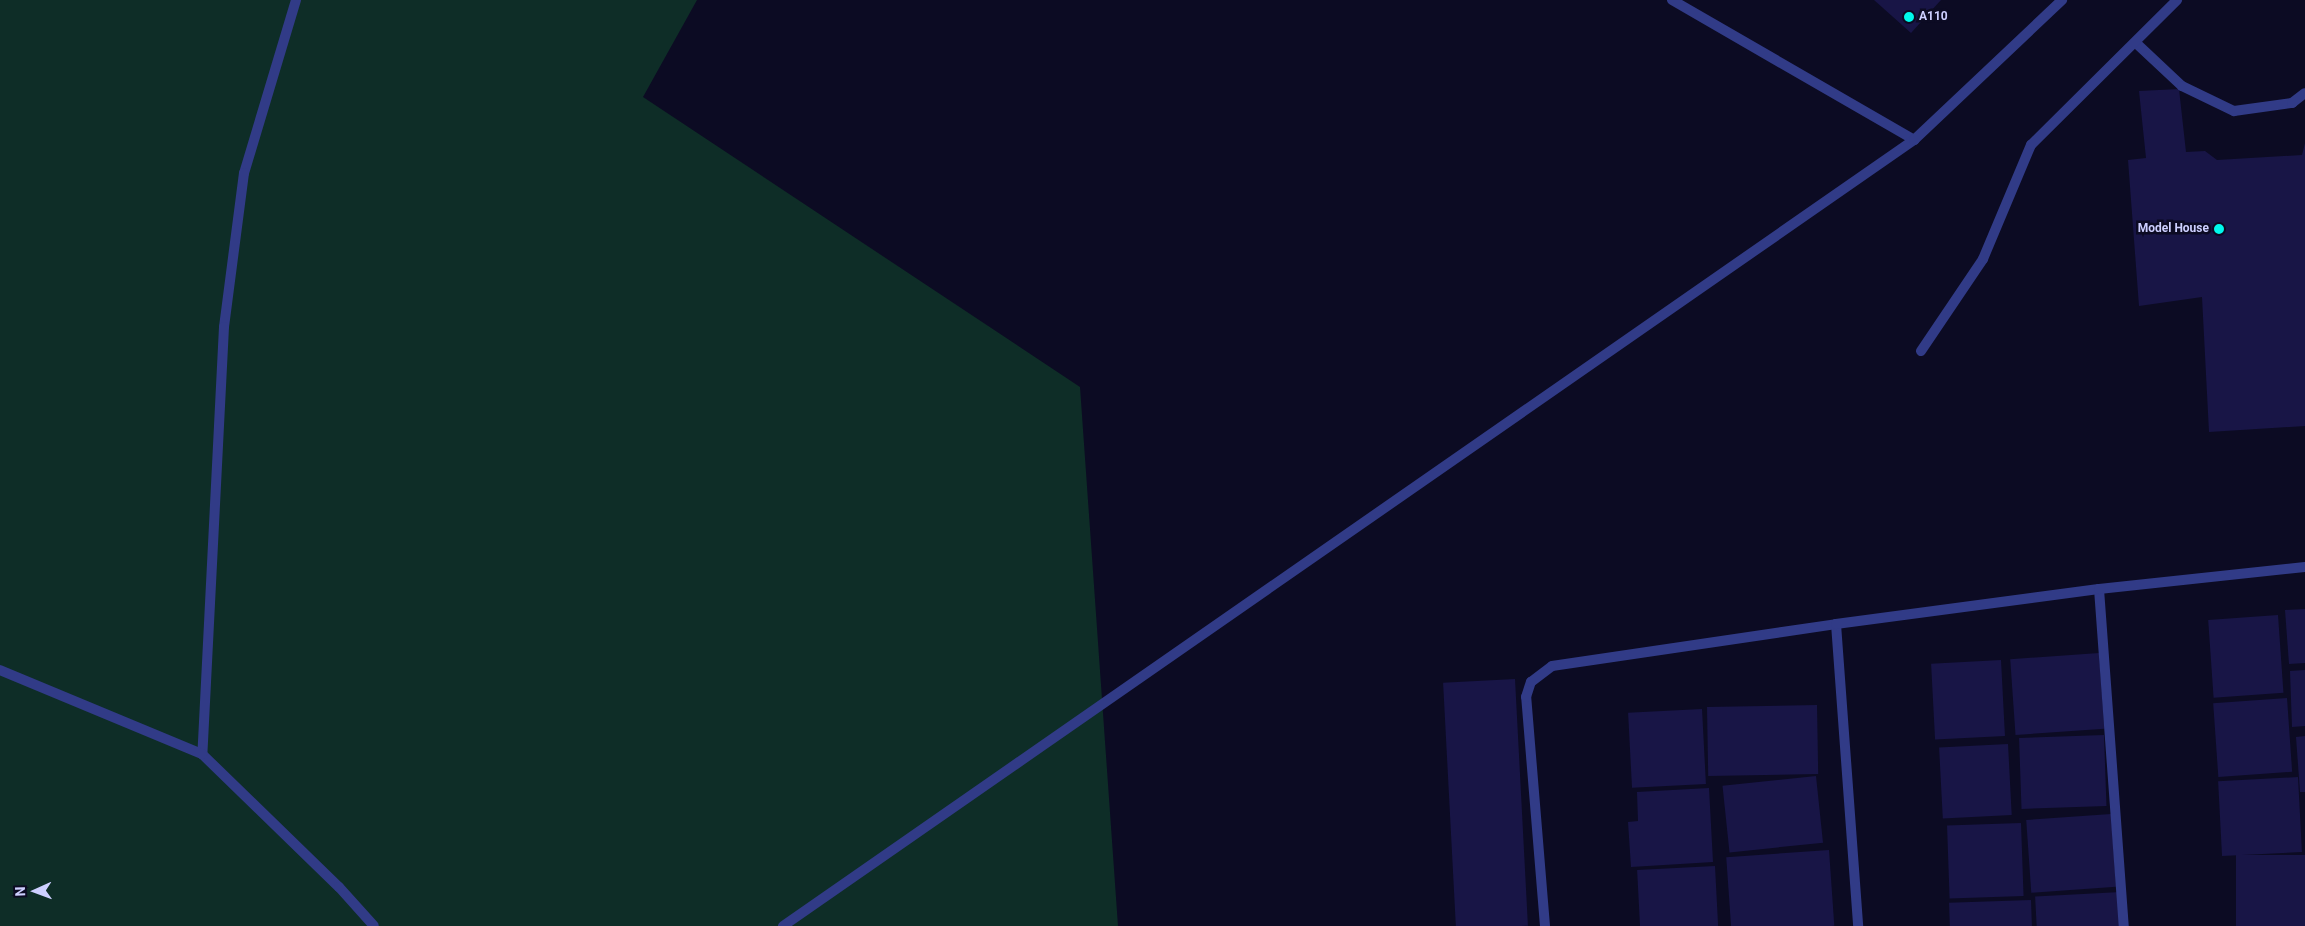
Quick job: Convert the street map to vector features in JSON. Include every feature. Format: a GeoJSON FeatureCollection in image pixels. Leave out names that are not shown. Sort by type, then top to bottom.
{"type":"FeatureCollection","features":[{"type":"Feature","properties":{"kind":"street"},"geometry":{"type":"LineString","coordinates":[[202,754],[224,327],[244,173],[296,0]]}},
{"type":"Feature","properties":{"kind":"street"},"geometry":{"type":"LineString","coordinates":[[1672,0],[1914,140]]}},
{"type":"Feature","properties":{"kind":"street"},"geometry":{"type":"LineString","coordinates":[[783,926],[1914,140],[2062,0]]}},
{"type":"Feature","properties":{"kind":"street"},"geometry":{"type":"LineString","coordinates":[[1921,351],[1982,259],[2031,145],[2177,0]]}},
{"type":"Feature","properties":{"kind":"street"},"geometry":{"type":"LineString","coordinates":[[2136,42],[2182,86],[2234,110],[2292,103],[2305,93]]}},
{"type":"Feature","properties":{"kind":"street"},"geometry":{"type":"LineString","coordinates":[[1545,926],[1526,697],[1531,682],[1552,666],[1836,624],[2099,589],[2305,567]]}},
{"type":"Feature","properties":{"kind":"street"},"geometry":{"type":"LineString","coordinates":[[2099,589],[2124,926]]}},
{"type":"Feature","properties":{"kind":"street"},"geometry":{"type":"LineString","coordinates":[[1836,624],[1858,926]]}},
{"type":"Feature","properties":{"kind":"street"},"geometry":{"type":"LineString","coordinates":[[0,670],[202,754],[339,887],[374,926]]}},
{"type":"Feature","properties":{"kind":"green space"},"geometry":{"type":"Polygon","coordinates":[[[0,0],[697,0],[643,97],[1080,387],[1118,926],[0,926],[0,0]]]}},
{"type":"Feature","properties":{"kind":"building","name":"A110"},"geometry":{"type":"Polygon","coordinates":[[[1874,0],[1941,0],[1911,33],[1874,0]]]}},
{"type":"Feature","properties":{"kind":"building","name":"Model House"},"geometry":{"type":"Polygon","coordinates":[[[2179,89],[2186,152],[2205,151],[2217,160],[2302,155],[2305,143],[2305,426],[2209,432],[2202,297],[2139,306],[2128,160],[2146,158],[2139,91],[2179,89]]]}},
{"type":"Feature","properties":{"kind":"building"},"geometry":{"type":"Polygon","coordinates":[[[2305,609],[2305,663],[2289,664],[2285,610],[2305,609]]]}},
{"type":"Feature","properties":{"kind":"building"},"geometry":{"type":"Polygon","coordinates":[[[2278,615],[2283,693],[2214,698],[2208,620],[2278,615]]]}},
{"type":"Feature","properties":{"kind":"building"},"geometry":{"type":"Polygon","coordinates":[[[2099,653],[2104,729],[2016,735],[2010,659],[2099,653]]]}},
{"type":"Feature","properties":{"kind":"building"},"geometry":{"type":"Polygon","coordinates":[[[2001,660],[2005,736],[1935,740],[1931,664],[2001,660]]]}},
{"type":"Feature","properties":{"kind":"building"},"geometry":{"type":"Polygon","coordinates":[[[2305,670],[2305,726],[2292,727],[2290,671],[2305,670]]]}},
{"type":"Feature","properties":{"kind":"building"},"geometry":{"type":"Polygon","coordinates":[[[1515,679],[1528,926],[1456,926],[1443,683],[1515,679]]]}},
{"type":"Feature","properties":{"kind":"building"},"geometry":{"type":"Polygon","coordinates":[[[2287,698],[2292,772],[2218,777],[2213,703],[2287,698]]]}},
{"type":"Feature","properties":{"kind":"building"},"geometry":{"type":"Polygon","coordinates":[[[1817,705],[1818,774],[1708,776],[1707,707],[1817,705]]]}},
{"type":"Feature","properties":{"kind":"building"},"geometry":{"type":"Polygon","coordinates":[[[1702,709],[1706,784],[1632,788],[1628,713],[1702,709]]]}},
{"type":"Feature","properties":{"kind":"building"},"geometry":{"type":"Polygon","coordinates":[[[2104,735],[2106,806],[2022,809],[2019,738],[2104,735]]]}},
{"type":"Feature","properties":{"kind":"building"},"geometry":{"type":"Polygon","coordinates":[[[2305,736],[2305,792],[2300,792],[2296,737],[2305,736]]]}},
{"type":"Feature","properties":{"kind":"building"},"geometry":{"type":"Polygon","coordinates":[[[2008,744],[2012,815],[1943,819],[1939,748],[2008,744]]]}},
{"type":"Feature","properties":{"kind":"building"},"geometry":{"type":"Polygon","coordinates":[[[1816,776],[1823,843],[1730,852],[1723,786],[1816,776]]]}},
{"type":"Feature","properties":{"kind":"building"},"geometry":{"type":"Polygon","coordinates":[[[2298,777],[2302,852],[2222,856],[2218,781],[2298,777]]]}},
{"type":"Feature","properties":{"kind":"building"},"geometry":{"type":"Polygon","coordinates":[[[1709,788],[1713,862],[1631,867],[1628,822],[1638,821],[1637,792],[1709,788]]]}},
{"type":"Feature","properties":{"kind":"building"},"geometry":{"type":"Polygon","coordinates":[[[2111,814],[2116,887],[2031,893],[2026,820],[2111,814]]]}},
{"type":"Feature","properties":{"kind":"building"},"geometry":{"type":"Polygon","coordinates":[[[2021,823],[2024,896],[1950,899],[1947,826],[2021,823]]]}},
{"type":"Feature","properties":{"kind":"building"},"geometry":{"type":"Polygon","coordinates":[[[1829,850],[1834,926],[1731,926],[1726,857],[1829,850]]]}},
{"type":"Feature","properties":{"kind":"building"},"geometry":{"type":"Polygon","coordinates":[[[2236,855],[2305,855],[2305,926],[2236,926],[2236,855]]]}},
{"type":"Feature","properties":{"kind":"building"},"geometry":{"type":"Polygon","coordinates":[[[1715,866],[1718,926],[1640,926],[1637,870],[1715,866]]]}},
{"type":"Feature","properties":{"kind":"building"},"geometry":{"type":"Polygon","coordinates":[[[2121,892],[2123,926],[2037,926],[2035,897],[2121,892]]]}},
{"type":"Feature","properties":{"kind":"building"},"geometry":{"type":"Polygon","coordinates":[[[2031,900],[2032,926],[1950,926],[1949,903],[2031,900]]]}},
{"type":"Feature","properties":{"kind":"place","name":"A110"},"geometry":{"type":"Point","coordinates":[1909,17]}},
{"type":"Feature","properties":{"kind":"place","name":"Model House"},"geometry":{"type":"Point","coordinates":[2219,229]}}]}
